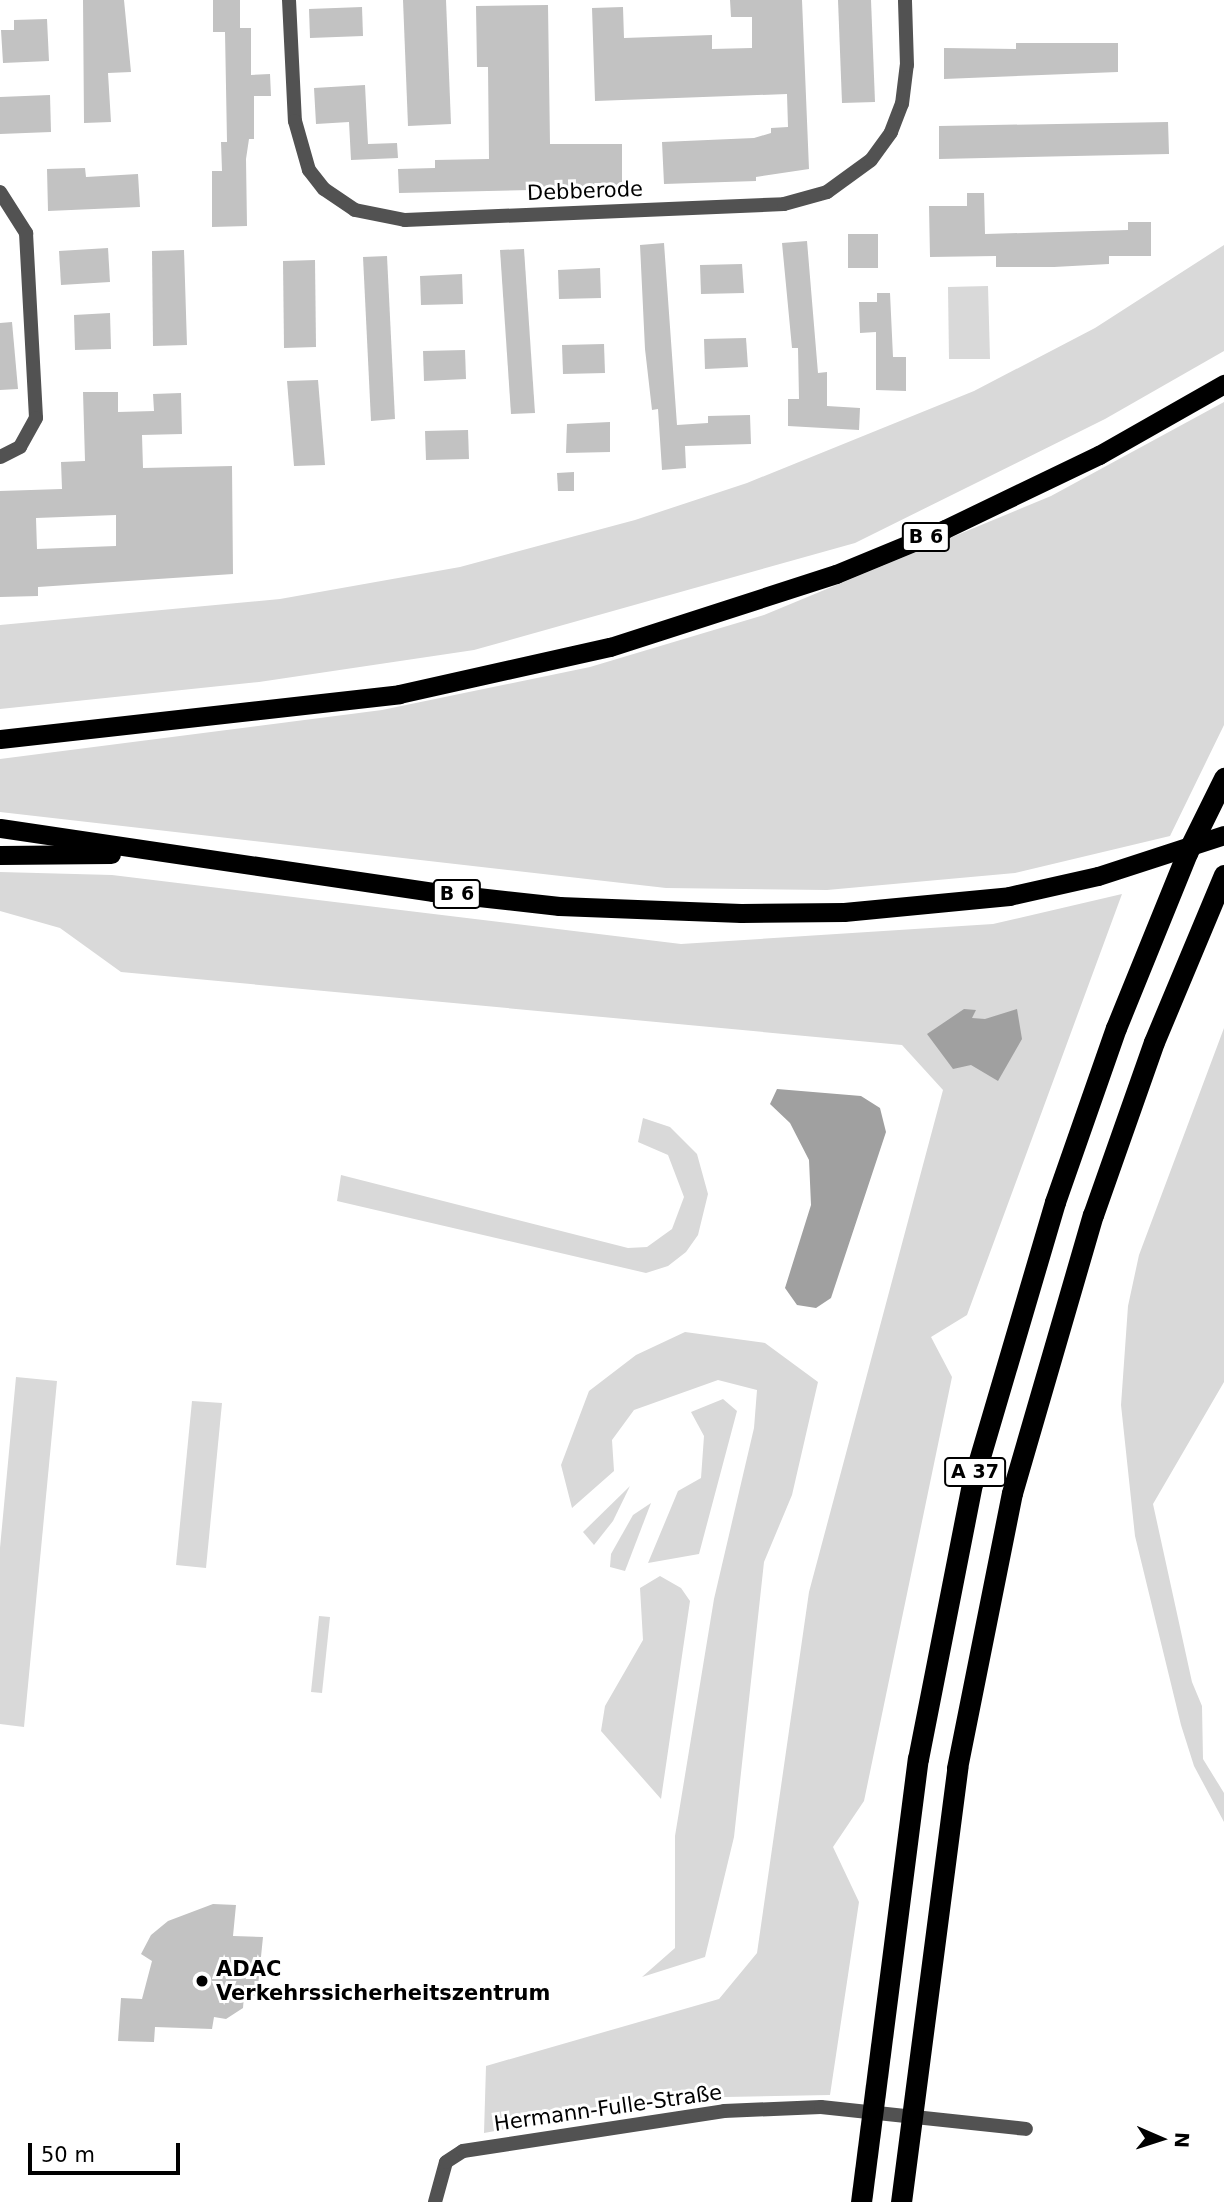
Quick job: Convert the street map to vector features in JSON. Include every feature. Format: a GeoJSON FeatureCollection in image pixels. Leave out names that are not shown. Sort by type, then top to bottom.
{"type":"FeatureCollection","features":[{"type":"Feature","properties":{"kind":"highway","name":"B 6"},"geometry":{"type":"LineString","coordinates":[[0,739],[332,705],[497,675],[610,647],[836,574],[945,529],[1099,455],[1224,384]]}},
{"type":"Feature","properties":{"kind":"highway","name":"A 37"},"geometry":{"type":"LineString","coordinates":[[861,2202],[918,1759],[972,1484],[1006,1355],[1112,1041],[1187,853],[1224,778]]}},
{"type":"Feature","properties":{"kind":"highway","name":"B 6"},"geometry":{"type":"LineString","coordinates":[[0,828],[175,855],[559,906],[741,913],[844,912],[1009,896],[1149,861],[1224,835]]}},
{"type":"Feature","properties":{"kind":"highway"},"geometry":{"type":"LineString","coordinates":[[0,855],[175,855]]}},
{"type":"Feature","properties":{"kind":"highway","name":"A 37"},"geometry":{"type":"LineString","coordinates":[[901,2202],[951,1806],[1012,1493],[1093,1215],[1154,1042],[1224,875]]}},
{"type":"Feature","properties":{"kind":"street","name":"Debberode"},"geometry":{"type":"LineString","coordinates":[[289,0],[295,121],[309,170],[324,188],[355,210],[405,220],[784,204],[828,192],[871,160],[891,132],[902,104],[907,65],[905,0]]}},
{"type":"Feature","properties":{"kind":"street"},"geometry":{"type":"LineString","coordinates":[[0,192],[26,233],[36,418],[20,447],[0,457]]}},
{"type":"Feature","properties":{"kind":"street","name":"Hermann-Fulle-Straße"},"geometry":{"type":"LineString","coordinates":[[435,2202],[446,2162],[463,2151],[724,2112],[821,2107],[1026,2129]]}},
{"type":"Feature","properties":{"kind":"shaded area"},"geometry":{"type":"Polygon","coordinates":[[[1224,245],[1224,351],[1105,419],[855,543],[474,650],[259,682],[0,709],[0,625],[280,599],[460,567],[635,520],[747,483],[974,391],[1095,328],[1224,245]]]}},
{"type":"Feature","properties":{"kind":"shaded area"},"geometry":{"type":"Polygon","coordinates":[[[988,286],[990,359],[949,359],[948,287],[988,286]]]}},
{"type":"Feature","properties":{"kind":"shaded area"},"geometry":{"type":"Polygon","coordinates":[[[1224,402],[1224,725],[1170,836],[1015,873],[827,890],[666,888],[0,812],[0,759],[382,710],[590,667],[764,615],[1051,496],[1224,402]]]}},
{"type":"Feature","properties":{"kind":"shaded area"},"geometry":{"type":"Polygon","coordinates":[[[0,872],[112,875],[681,944],[993,924],[1122,894],[967,1315],[931,1337],[952,1377],[864,1801],[833,1847],[859,1902],[830,2095],[674,2098],[484,2133],[486,2066],[719,1999],[757,1953],[809,1592],[943,1090],[902,1045],[121,972],[60,928],[0,911],[0,872]]]}},
{"type":"Feature","properties":{"kind":"shaded area"},"geometry":{"type":"Polygon","coordinates":[[[964,1009],[976,1010],[972,1018],[985,1019],[1017,1009],[1022,1039],[998,1081],[971,1065],[953,1069],[927,1034],[964,1009]]]}},
{"type":"Feature","properties":{"kind":"shaded area"},"geometry":{"type":"Polygon","coordinates":[[[1224,1028],[1224,1382],[1153,1504],[1192,1682],[1202,1706],[1203,1759],[1224,1793],[1224,1822],[1194,1766],[1181,1725],[1135,1536],[1121,1405],[1128,1306],[1139,1255],[1224,1028]]]}},
{"type":"Feature","properties":{"kind":"shaded area"},"geometry":{"type":"Polygon","coordinates":[[[777,1089],[861,1096],[880,1108],[886,1132],[831,1298],[816,1308],[797,1305],[785,1288],[811,1205],[809,1160],[790,1123],[770,1104],[777,1089]]]}},
{"type":"Feature","properties":{"kind":"shaded area"},"geometry":{"type":"Polygon","coordinates":[[[643,1118],[670,1127],[697,1154],[708,1194],[698,1235],[686,1252],[668,1266],[646,1273],[337,1201],[341,1175],[628,1248],[647,1247],[672,1229],[684,1197],[668,1155],[638,1142],[643,1118]]]}},
{"type":"Feature","properties":{"kind":"shaded area"},"geometry":{"type":"Polygon","coordinates":[[[685,1332],[765,1343],[818,1382],[792,1495],[764,1562],[734,1837],[705,1957],[642,1977],[675,1948],[675,1836],[714,1599],[754,1428],[757,1390],[718,1380],[634,1410],[612,1440],[614,1471],[572,1508],[561,1465],[589,1391],[636,1355],[685,1332]]]}},
{"type":"Feature","properties":{"kind":"shaded area"},"geometry":{"type":"Polygon","coordinates":[[[16,1377],[57,1381],[24,1727],[0,1724],[0,1548],[16,1377]]]}},
{"type":"Feature","properties":{"kind":"shaded area"},"geometry":{"type":"Polygon","coordinates":[[[723,1399],[737,1411],[699,1554],[648,1563],[678,1491],[701,1478],[704,1436],[691,1412],[723,1399]]]}},
{"type":"Feature","properties":{"kind":"shaded area"},"geometry":{"type":"Polygon","coordinates":[[[192,1401],[222,1403],[206,1568],[176,1565],[192,1401]]]}},
{"type":"Feature","properties":{"kind":"shaded area"},"geometry":{"type":"Polygon","coordinates":[[[630,1486],[613,1521],[594,1545],[583,1532],[630,1486]]]}},
{"type":"Feature","properties":{"kind":"shaded area"},"geometry":{"type":"Polygon","coordinates":[[[651,1503],[625,1571],[610,1567],[611,1554],[633,1515],[651,1503]]]}},
{"type":"Feature","properties":{"kind":"shaded area"},"geometry":{"type":"Polygon","coordinates":[[[660,1576],[681,1588],[690,1601],[661,1799],[601,1731],[605,1706],[643,1640],[640,1588],[660,1576]]]}},
{"type":"Feature","properties":{"kind":"shaded area"},"geometry":{"type":"Polygon","coordinates":[[[319,1616],[330,1617],[322,1693],[311,1692],[319,1616]]]}},
{"type":"Feature","properties":{"kind":"building"},"geometry":{"type":"Polygon","coordinates":[[[83,0],[124,0],[131,72],[108,73],[111,122],[84,123],[83,0]]]}},
{"type":"Feature","properties":{"kind":"building"},"geometry":{"type":"Polygon","coordinates":[[[213,0],[240,0],[240,28],[251,28],[251,75],[270,74],[271,96],[254,96],[254,139],[249,139],[246,159],[247,226],[212,227],[212,171],[222,171],[221,142],[227,142],[225,32],[213,32],[213,0]]]}},
{"type":"Feature","properties":{"kind":"building"},"geometry":{"type":"Polygon","coordinates":[[[403,0],[446,0],[451,124],[408,126],[403,0]]]}},
{"type":"Feature","properties":{"kind":"building"},"geometry":{"type":"Polygon","coordinates":[[[730,0],[802,0],[809,169],[756,177],[756,181],[664,184],[662,142],[754,138],[771,133],[771,128],[788,127],[787,94],[595,101],[592,8],[623,7],[624,38],[712,35],[712,49],[752,48],[752,17],[731,17],[730,0]]]}},
{"type":"Feature","properties":{"kind":"building"},"geometry":{"type":"Polygon","coordinates":[[[838,0],[871,0],[875,102],[842,103],[838,0]]]}},
{"type":"Feature","properties":{"kind":"building"},"geometry":{"type":"Polygon","coordinates":[[[548,5],[550,144],[622,144],[622,188],[399,193],[398,169],[435,168],[435,160],[489,159],[488,67],[477,67],[476,6],[548,5]]]}},
{"type":"Feature","properties":{"kind":"building"},"geometry":{"type":"Polygon","coordinates":[[[362,7],[363,36],[310,38],[309,9],[362,7]]]}},
{"type":"Feature","properties":{"kind":"building"},"geometry":{"type":"Polygon","coordinates":[[[47,19],[49,61],[3,63],[1,30],[14,30],[14,20],[47,19]]]}},
{"type":"Feature","properties":{"kind":"building"},"geometry":{"type":"Polygon","coordinates":[[[1016,43],[1118,43],[1118,72],[944,79],[944,48],[1016,49],[1016,43]]]}},
{"type":"Feature","properties":{"kind":"building"},"geometry":{"type":"Polygon","coordinates":[[[365,85],[368,144],[397,143],[398,158],[351,160],[349,122],[316,124],[314,88],[365,85]]]}},
{"type":"Feature","properties":{"kind":"building"},"geometry":{"type":"Polygon","coordinates":[[[50,95],[51,132],[0,134],[0,97],[50,95]]]}},
{"type":"Feature","properties":{"kind":"building"},"geometry":{"type":"Polygon","coordinates":[[[1168,122],[1169,154],[939,159],[939,126],[1168,122]]]}},
{"type":"Feature","properties":{"kind":"building"},"geometry":{"type":"Polygon","coordinates":[[[85,168],[86,177],[138,174],[140,207],[48,211],[47,169],[85,168]]]}},
{"type":"Feature","properties":{"kind":"building"},"geometry":{"type":"Polygon","coordinates":[[[967,193],[984,193],[985,234],[1128,230],[1128,222],[1151,222],[1151,256],[1109,256],[1109,264],[1054,267],[996,267],[996,256],[930,257],[929,206],[967,206],[967,193]]]}},
{"type":"Feature","properties":{"kind":"building"},"geometry":{"type":"Polygon","coordinates":[[[848,234],[878,234],[878,268],[848,268],[848,234]]]}},
{"type":"Feature","properties":{"kind":"building"},"geometry":{"type":"Polygon","coordinates":[[[807,241],[818,373],[827,372],[827,406],[860,408],[859,430],[788,426],[788,399],[799,399],[798,348],[792,348],[782,243],[807,241]]]}},
{"type":"Feature","properties":{"kind":"building"},"geometry":{"type":"Polygon","coordinates":[[[664,243],[677,425],[708,423],[708,416],[750,415],[751,444],[685,446],[686,468],[662,470],[658,409],[652,410],[645,349],[640,245],[664,243]]]}},
{"type":"Feature","properties":{"kind":"building"},"geometry":{"type":"Polygon","coordinates":[[[108,248],[110,282],[61,285],[59,251],[108,248]]]}},
{"type":"Feature","properties":{"kind":"building"},"geometry":{"type":"Polygon","coordinates":[[[524,249],[535,413],[511,414],[500,250],[524,249]]]}},
{"type":"Feature","properties":{"kind":"building"},"geometry":{"type":"Polygon","coordinates":[[[184,250],[187,345],[153,346],[152,251],[184,250]]]}},
{"type":"Feature","properties":{"kind":"building"},"geometry":{"type":"Polygon","coordinates":[[[387,256],[395,419],[371,421],[363,257],[387,256]]]}},
{"type":"Feature","properties":{"kind":"building"},"geometry":{"type":"Polygon","coordinates":[[[315,260],[316,347],[284,348],[283,261],[315,260]]]}},
{"type":"Feature","properties":{"kind":"building"},"geometry":{"type":"Polygon","coordinates":[[[742,264],[744,293],[701,294],[700,265],[742,264]]]}},
{"type":"Feature","properties":{"kind":"building"},"geometry":{"type":"Polygon","coordinates":[[[600,268],[601,298],[559,299],[558,270],[600,268]]]}},
{"type":"Feature","properties":{"kind":"building"},"geometry":{"type":"Polygon","coordinates":[[[462,274],[463,304],[421,305],[420,276],[462,274]]]}},
{"type":"Feature","properties":{"kind":"building"},"geometry":{"type":"Polygon","coordinates":[[[877,293],[890,293],[893,357],[906,357],[906,391],[876,390],[876,332],[860,333],[859,302],[877,302],[877,293]]]}},
{"type":"Feature","properties":{"kind":"building"},"geometry":{"type":"Polygon","coordinates":[[[110,313],[111,349],[75,350],[74,315],[110,313]]]}},
{"type":"Feature","properties":{"kind":"building"},"geometry":{"type":"Polygon","coordinates":[[[12,322],[18,389],[0,390],[0,323],[12,322]]]}},
{"type":"Feature","properties":{"kind":"building"},"geometry":{"type":"Polygon","coordinates":[[[746,338],[748,367],[705,369],[704,339],[746,338]]]}},
{"type":"Feature","properties":{"kind":"building"},"geometry":{"type":"Polygon","coordinates":[[[604,344],[605,373],[563,374],[562,345],[604,344]]]}},
{"type":"Feature","properties":{"kind":"building"},"geometry":{"type":"Polygon","coordinates":[[[465,350],[466,379],[424,381],[423,351],[465,350]]]}},
{"type":"Feature","properties":{"kind":"building"},"geometry":{"type":"Polygon","coordinates":[[[318,380],[325,465],[294,466],[287,381],[318,380]]]}},
{"type":"Feature","properties":{"kind":"building"},"geometry":{"type":"Polygon","coordinates":[[[83,392],[118,392],[118,412],[154,411],[153,394],[181,393],[182,434],[142,435],[143,468],[232,466],[233,574],[38,587],[38,596],[0,597],[0,491],[62,489],[61,462],[85,461],[83,392]],[[116,515],[36,518],[37,549],[116,546],[116,515]]]}},
{"type":"Feature","properties":{"kind":"building"},"geometry":{"type":"Polygon","coordinates":[[[610,422],[610,452],[566,453],[567,424],[610,422]]]}},
{"type":"Feature","properties":{"kind":"building"},"geometry":{"type":"Polygon","coordinates":[[[468,430],[469,459],[426,460],[425,431],[468,430]]]}},
{"type":"Feature","properties":{"kind":"building"},"geometry":{"type":"Polygon","coordinates":[[[574,472],[574,491],[558,491],[557,473],[574,472]]]}},
{"type":"Feature","properties":{"kind":"building","name":"ADAC Verkehrssicherheitszentrum"},"geometry":{"type":"Polygon","coordinates":[[[213,1904],[236,1905],[233,1936],[263,1937],[257,1996],[244,1996],[243,2008],[226,2019],[214,2017],[212,2029],[155,2027],[154,2042],[118,2041],[121,1998],[142,1999],[152,1961],[141,1954],[151,1935],[168,1921],[213,1904]]]}},
{"type":"Feature","properties":{"kind":"place","name":"ADAC Verkehrssicherheitszentrum"},"geometry":{"type":"Point","coordinates":[202,1981]}}]}
